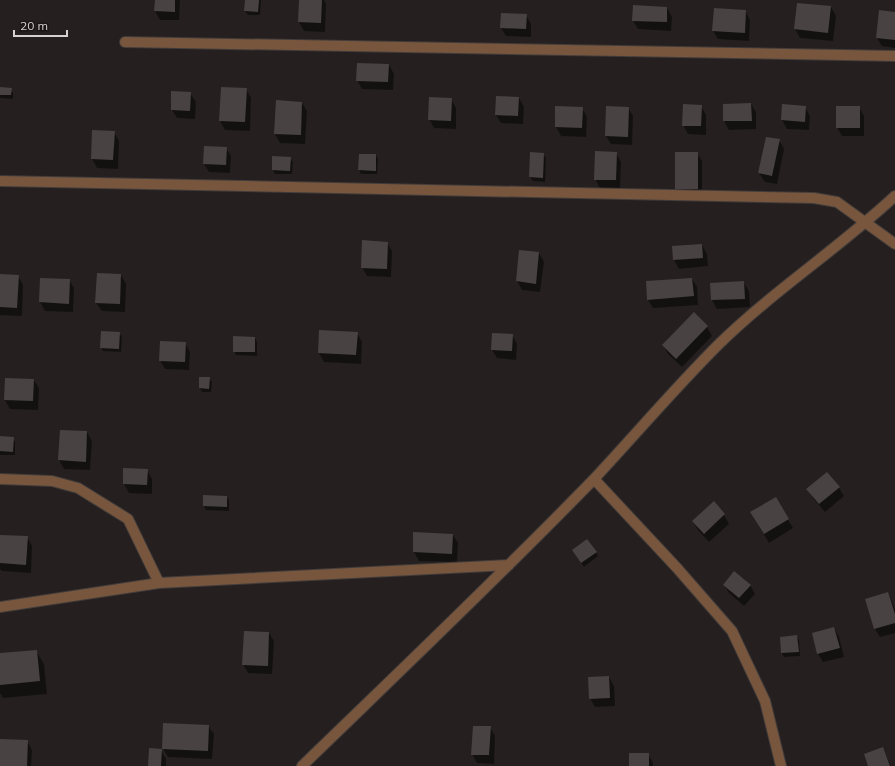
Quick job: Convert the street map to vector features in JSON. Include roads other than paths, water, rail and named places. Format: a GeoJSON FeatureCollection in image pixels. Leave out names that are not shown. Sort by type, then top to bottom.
{"type":"FeatureCollection","features":[{"type":"Feature","properties":{"kind":"street"},"geometry":{"type":"LineString","coordinates":[[125,42],[895,56]]}},
{"type":"Feature","properties":{"kind":"street"},"geometry":{"type":"LineString","coordinates":[[0,181],[814,198],[837,202],[895,244]]}},
{"type":"Feature","properties":{"kind":"street"},"geometry":{"type":"LineString","coordinates":[[302,766],[509,565],[594,478],[717,346],[754,311],[866,223],[895,196]]}},
{"type":"Feature","properties":{"kind":"street"},"geometry":{"type":"LineString","coordinates":[[594,478],[677,568],[732,631],[765,701],[781,766]]}},
{"type":"Feature","properties":{"kind":"street"},"geometry":{"type":"LineString","coordinates":[[0,479],[52,481],[78,488],[128,519],[159,583]]}},
{"type":"Feature","properties":{"kind":"street"},"geometry":{"type":"LineString","coordinates":[[0,607],[159,583],[509,565]]}}]}
